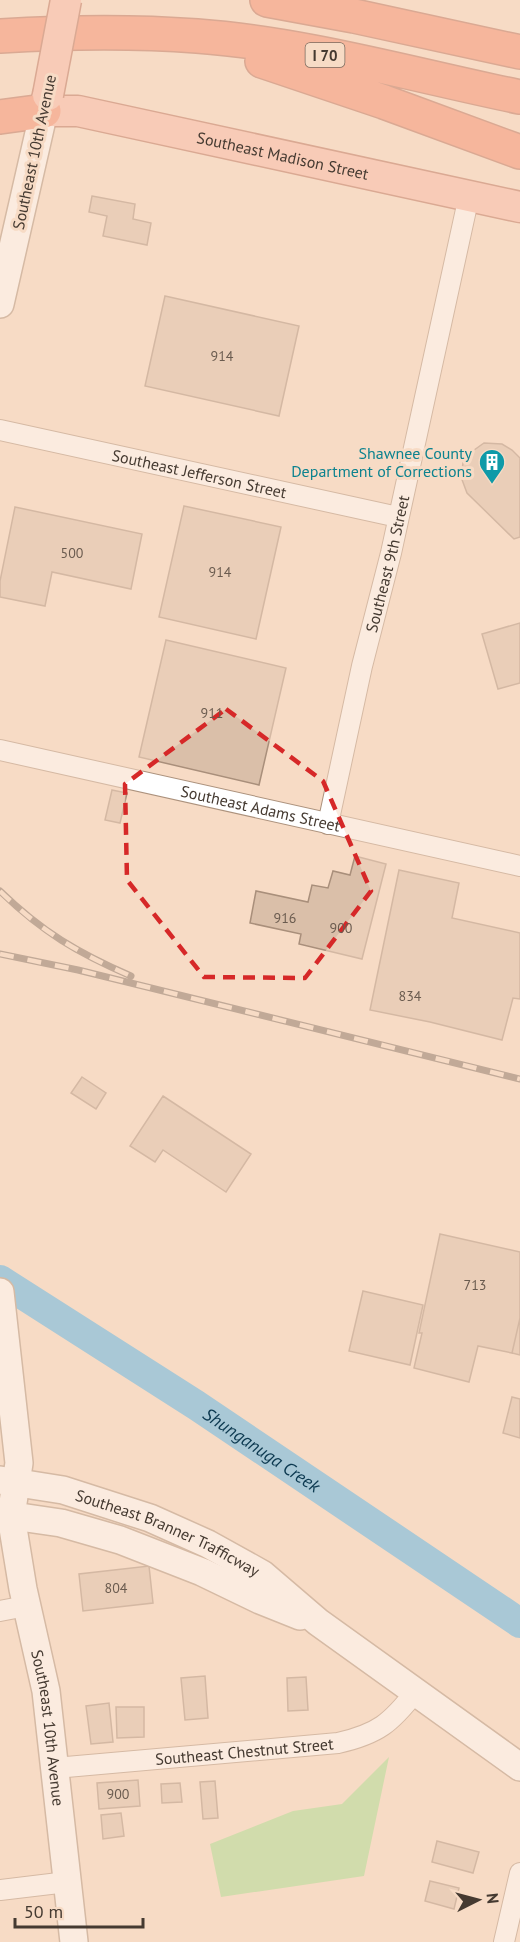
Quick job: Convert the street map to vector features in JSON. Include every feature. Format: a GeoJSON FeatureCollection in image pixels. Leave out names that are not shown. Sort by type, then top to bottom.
{"type":"FeatureCollection","features":[{"type":"Feature","properties":{"kind":"highway"},"geometry":{"type":"LineString","coordinates":[[267,0],[354,16],[520,52]]}},
{"type":"Feature","properties":{"kind":"highway","name":"I 70"},"geometry":{"type":"LineString","coordinates":[[0,36],[68,32],[128,32],[198,36],[275,45],[520,97]]}},
{"type":"Feature","properties":{"kind":"highway"},"geometry":{"type":"LineString","coordinates":[[128,32],[250,57],[384,102],[520,152]]}},
{"type":"Feature","properties":{"kind":"highway"},"geometry":{"type":"LineString","coordinates":[[0,117],[46,103]]}},
{"type":"Feature","properties":{"kind":"main road","name":"Southeast 10th Avenue"},"geometry":{"type":"LineString","coordinates":[[0,304],[46,103],[66,0]]}},
{"type":"Feature","properties":{"kind":"main road","name":"Southeast Madison Street"},"geometry":{"type":"LineString","coordinates":[[46,103],[520,207]]}},
{"type":"Feature","properties":{"kind":"main road","name":"Southeast 10th Avenue"},"geometry":{"type":"LineString","coordinates":[[0,1292],[19,1463],[6,1484],[6,1515],[44,1680],[74,1942]]}},
{"type":"Feature","properties":{"kind":"main road","name":"Southeast Branner Trafficway"},"geometry":{"type":"LineString","coordinates":[[6,1484],[63,1490],[150,1518],[180,1530],[262,1574],[318,1622],[520,1767]]}},
{"type":"Feature","properties":{"kind":"main road","name":"Southeast Branner Trafficway"},"geometry":{"type":"LineString","coordinates":[[6,1515],[61,1523],[146,1549],[202,1572],[260,1600],[318,1622]]}},
{"type":"Feature","properties":{"kind":"street","name":"Southeast 9th Street"},"geometry":{"type":"LineString","coordinates":[[328,824],[469,196]]}},
{"type":"Feature","properties":{"kind":"street","name":"Southeast Jefferson Street"},"geometry":{"type":"LineString","coordinates":[[0,430],[398,517]]}},
{"type":"Feature","properties":{"kind":"street","name":"Southeast Adams Street"},"geometry":{"type":"LineString","coordinates":[[0,750],[520,867]]}},
{"type":"Feature","properties":{"kind":"street"},"geometry":{"type":"LineString","coordinates":[[0,1611],[26,1606]]}},
{"type":"Feature","properties":{"kind":"street","name":"Southeast Chestnut Street"},"geometry":{"type":"LineString","coordinates":[[55,1768],[338,1743],[357,1739],[382,1728],[400,1712],[416,1691]]}},
{"type":"Feature","properties":{"kind":"street"},"geometry":{"type":"LineString","coordinates":[[504,1942],[520,1873]]}},
{"type":"Feature","properties":{"kind":"street"},"geometry":{"type":"LineString","coordinates":[[0,1890],[67,1882]]}},
{"type":"Feature","properties":{"kind":"highlighted area"},"geometry":{"type":"Polygon","coordinates":[[[226,709],[323,781],[371,891],[305,978],[204,977],[127,880],[125,784],[226,709]]]}},
{"type":"Feature","properties":{"kind":"green space"},"geometry":{"type":"Polygon","coordinates":[[[389,1757],[364,1876],[221,1897],[210,1844],[293,1811],[342,1804],[389,1757]]]}},
{"type":"Feature","properties":{"kind":"building"},"geometry":{"type":"Polygon","coordinates":[[[92,196],[135,204],[133,219],[151,223],[147,245],[103,236],[107,216],[89,212],[92,196]]]}},
{"type":"Feature","properties":{"kind":"building"},"geometry":{"type":"Polygon","coordinates":[[[165,296],[299,326],[279,416],[145,386],[165,296]]]}},
{"type":"Feature","properties":{"kind":"building","name":"Shawnee County Department of Corrections"},"geometry":{"type":"Polygon","coordinates":[[[484,443],[502,444],[520,458],[520,537],[514,539],[467,493],[461,477],[463,463],[470,453],[484,443]]]}},
{"type":"Feature","properties":{"kind":"building"},"geometry":{"type":"Polygon","coordinates":[[[184,506],[281,527],[256,639],[159,617],[184,506]]]}},
{"type":"Feature","properties":{"kind":"building"},"geometry":{"type":"Polygon","coordinates":[[[15,507],[142,534],[131,589],[52,572],[45,606],[0,597],[0,581],[15,507]]]}},
{"type":"Feature","properties":{"kind":"building"},"geometry":{"type":"Polygon","coordinates":[[[520,623],[520,683],[498,689],[482,634],[520,623]]]}},
{"type":"Feature","properties":{"kind":"building"},"geometry":{"type":"Polygon","coordinates":[[[166,640],[286,668],[259,785],[139,757],[166,640]]]}},
{"type":"Feature","properties":{"kind":"building"},"geometry":{"type":"Polygon","coordinates":[[[112,790],[127,793],[120,823],[105,820],[112,790]]]}},
{"type":"Feature","properties":{"kind":"building"},"geometry":{"type":"Polygon","coordinates":[[[355,856],[386,864],[362,959],[299,944],[301,934],[250,923],[256,891],[308,902],[312,885],[328,888],[333,871],[350,875],[355,856]]]}},
{"type":"Feature","properties":{"kind":"building"},"geometry":{"type":"Polygon","coordinates":[[[399,870],[459,883],[452,918],[520,933],[520,999],[513,998],[502,1040],[370,1010],[399,870]]]}},
{"type":"Feature","properties":{"kind":"building"},"geometry":{"type":"Polygon","coordinates":[[[82,1077],[106,1093],[96,1109],[71,1093],[82,1077]]]}},
{"type":"Feature","properties":{"kind":"building"},"geometry":{"type":"Polygon","coordinates":[[[163,1096],[251,1154],[226,1192],[163,1150],[155,1162],[130,1146],[163,1096]]]}},
{"type":"Feature","properties":{"kind":"building"},"geometry":{"type":"Polygon","coordinates":[[[440,1234],[520,1252],[520,1318],[512,1353],[478,1346],[469,1382],[414,1368],[440,1234]]]}},
{"type":"Feature","properties":{"kind":"building"},"geometry":{"type":"Polygon","coordinates":[[[363,1291],[423,1305],[410,1365],[349,1351],[363,1291]]]}},
{"type":"Feature","properties":{"kind":"building"},"geometry":{"type":"Polygon","coordinates":[[[520,1318],[520,1355],[512,1353],[520,1318]]]}},
{"type":"Feature","properties":{"kind":"building"},"geometry":{"type":"Polygon","coordinates":[[[512,1397],[520,1399],[520,1438],[503,1433],[512,1397]]]}},
{"type":"Feature","properties":{"kind":"building"},"geometry":{"type":"Polygon","coordinates":[[[149,1566],[153,1603],[83,1611],[79,1574],[149,1566]]]}},
{"type":"Feature","properties":{"kind":"building"},"geometry":{"type":"Polygon","coordinates":[[[205,1676],[208,1718],[185,1720],[181,1678],[205,1676]]]}},
{"type":"Feature","properties":{"kind":"building"},"geometry":{"type":"Polygon","coordinates":[[[306,1677],[308,1710],[288,1711],[287,1678],[306,1677]]]}},
{"type":"Feature","properties":{"kind":"building"},"geometry":{"type":"Polygon","coordinates":[[[109,1703],[113,1742],[91,1744],[86,1706],[109,1703]]]}},
{"type":"Feature","properties":{"kind":"building"},"geometry":{"type":"Polygon","coordinates":[[[116,1707],[144,1707],[144,1737],[117,1738],[116,1707]]]}},
{"type":"Feature","properties":{"kind":"building"},"geometry":{"type":"Polygon","coordinates":[[[138,1780],[140,1806],[99,1809],[97,1783],[138,1780]]]}},
{"type":"Feature","properties":{"kind":"building"},"geometry":{"type":"Polygon","coordinates":[[[215,1781],[218,1818],[203,1819],[200,1782],[215,1781]]]}},
{"type":"Feature","properties":{"kind":"building"},"geometry":{"type":"Polygon","coordinates":[[[180,1783],[182,1802],[162,1803],[161,1784],[180,1783]]]}},
{"type":"Feature","properties":{"kind":"building"},"geometry":{"type":"Polygon","coordinates":[[[121,1813],[124,1836],[103,1839],[101,1815],[121,1813]]]}},
{"type":"Feature","properties":{"kind":"building"},"geometry":{"type":"Polygon","coordinates":[[[437,1841],[479,1852],[473,1873],[432,1862],[437,1841]]]}},
{"type":"Feature","properties":{"kind":"building"},"geometry":{"type":"Polygon","coordinates":[[[430,1881],[459,1888],[454,1909],[425,1901],[430,1881]]]}},
{"type":"Feature","properties":{"kind":"waterway","name":"Shunganuga Creek"},"geometry":{"type":"LineString","coordinates":[[0,1280],[196,1405],[520,1623]]}},
{"type":"Feature","properties":{"kind":"railway"},"geometry":{"type":"LineString","coordinates":[[0,891],[61,940],[94,959],[131,976]]}},
{"type":"Feature","properties":{"kind":"railway"},"geometry":{"type":"LineString","coordinates":[[0,954],[78,970],[520,1079]]}},
{"type":"Feature","properties":{"kind":"place","name":"Shawnee County Department of Corrections"},"geometry":{"type":"Point","coordinates":[492,485]}}]}
